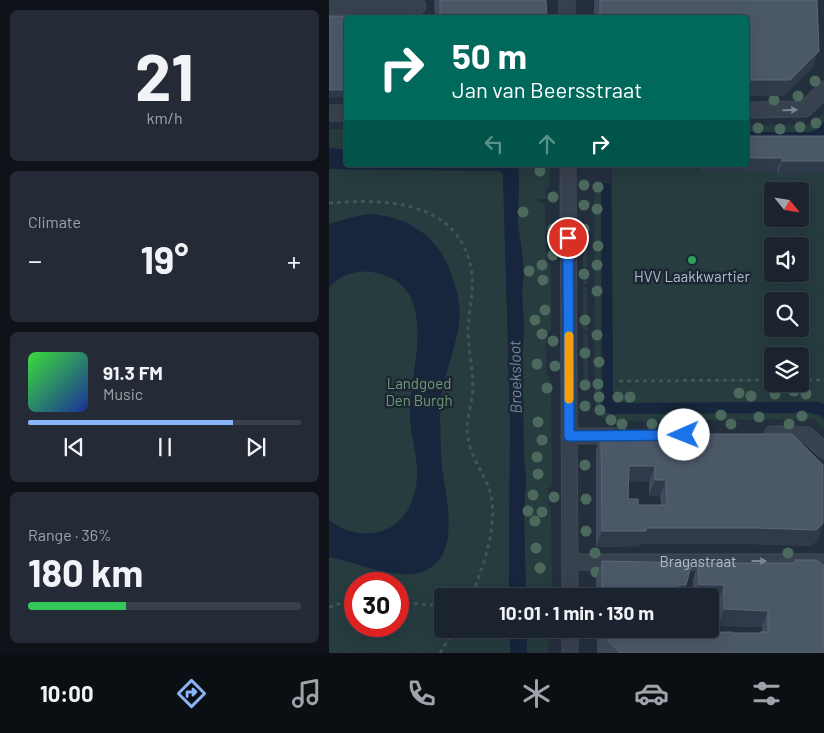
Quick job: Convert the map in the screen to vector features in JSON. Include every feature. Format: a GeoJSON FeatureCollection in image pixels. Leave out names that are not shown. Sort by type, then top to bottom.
{"type":"FeatureCollection","features":[{"type":"Feature","properties":{"kind":"street"},"geometry":{"type":"LineString","coordinates":[[567,0],[567,15]]}},
{"type":"Feature","properties":{"kind":"street"},"geometry":{"type":"LineString","coordinates":[[329,7],[418,8]]}},
{"type":"Feature","properties":{"kind":"street"},"geometry":{"type":"LineString","coordinates":[[749,110],[805,109],[824,89]]}},
{"type":"Feature","properties":{"kind":"street"},"geometry":{"type":"LineString","coordinates":[[329,113],[344,113]]}},
{"type":"Feature","properties":{"kind":"street"},"geometry":{"type":"LineString","coordinates":[[568,167],[570,588]]}},
{"type":"Feature","properties":{"kind":"street"},"geometry":{"type":"LineString","coordinates":[[759,434],[805,435],[811,437],[822,448]]}},
{"type":"Feature","properties":{"kind":"street"},"geometry":{"type":"LineString","coordinates":[[569,436],[636,435]]}},
{"type":"Feature","properties":{"kind":"street","name":"Bragastraat"},"geometry":{"type":"LineString","coordinates":[[570,562],[824,562]]}},
{"type":"Feature","properties":{"kind":"street"},"geometry":{"type":"LineString","coordinates":[[570,638],[570,653]]}},
{"type":"Feature","properties":{"kind":"path"},"geometry":{"type":"LineString","coordinates":[[329,203],[384,202],[410,206],[425,211],[439,219],[452,230],[465,249],[469,259],[473,288],[468,330],[473,390],[467,431],[474,459],[489,488],[492,499],[488,548],[474,588]]}},
{"type":"Feature","properties":{"kind":"path"},"geometry":{"type":"LineString","coordinates":[[619,381],[764,380]]}},
{"type":"Feature","properties":{"kind":"path"},"geometry":{"type":"LineString","coordinates":[[809,380],[824,380]]}},
{"type":"Feature","properties":{"kind":"path"},"geometry":{"type":"LineString","coordinates":[[329,607],[344,602]]}},
{"type":"Feature","properties":{"kind":"path"},"geometry":{"type":"LineString","coordinates":[[409,603],[434,605]]}},
{"type":"Feature","properties":{"kind":"path"},"geometry":{"type":"LineString","coordinates":[[440,653],[449,638]]}},
{"type":"Feature","properties":{"kind":"green space"},"geometry":{"type":"Polygon","coordinates":[[[824,112],[824,122],[816,130],[810,132],[749,132],[749,125],[811,125],[824,112]]]}},
{"type":"Feature","properties":{"kind":"green space"},"geometry":{"type":"Polygon","coordinates":[[[329,129],[344,129],[344,150],[329,148],[329,129]]]}},
{"type":"Feature","properties":{"kind":"green space","name":"HVV Laakkwartier"},"geometry":{"type":"Polygon","coordinates":[[[824,137],[824,404],[819,402],[626,403],[617,400],[613,392],[612,167],[749,167],[749,164],[824,137]]]}},
{"type":"Feature","properties":{"kind":"green space"},"geometry":{"type":"Polygon","coordinates":[[[518,167],[550,167],[550,186],[545,190],[546,199],[538,199],[539,203],[545,203],[546,260],[551,265],[551,330],[546,335],[546,373],[551,379],[552,485],[548,489],[548,506],[551,506],[552,588],[526,588],[524,514],[526,475],[522,363],[524,269],[518,224],[518,167]]]}},
{"type":"Feature","properties":{"kind":"green space","name":"Landgoed Den Burgh"},"geometry":{"type":"Polygon","coordinates":[[[329,169],[502,172],[510,417],[509,588],[434,588],[434,638],[510,638],[510,653],[329,653],[329,169]]]}},
{"type":"Feature","properties":{"kind":"green space"},"geometry":{"type":"Polygon","coordinates":[[[594,183],[601,183],[601,406],[607,413],[810,413],[819,415],[824,420],[824,429],[814,419],[611,421],[600,415],[595,404],[594,183]]]}},
{"type":"Feature","properties":{"kind":"green space"},"geometry":{"type":"Polygon","coordinates":[[[583,243],[587,243],[587,284],[583,284],[583,243]]]}},
{"type":"Feature","properties":{"kind":"green space"},"geometry":{"type":"Polygon","coordinates":[[[583,287],[587,287],[588,331],[583,331],[583,287]]]}},
{"type":"Feature","properties":{"kind":"green space"},"geometry":{"type":"Polygon","coordinates":[[[583,334],[588,334],[588,389],[584,389],[583,334]]]}},
{"type":"Feature","properties":{"kind":"green space"},"geometry":{"type":"Polygon","coordinates":[[[526,638],[549,638],[548,653],[527,653],[526,638]]]}},
{"type":"Feature","properties":{"kind":"water"},"geometry":{"type":"Polygon","coordinates":[[[824,122],[824,137],[749,143],[749,132],[810,132],[816,130],[824,122]]]}},
{"type":"Feature","properties":{"kind":"water","name":"Broeksloot"},"geometry":{"type":"Polygon","coordinates":[[[329,148],[344,150],[344,167],[518,167],[518,224],[524,269],[522,363],[526,475],[524,514],[526,588],[509,588],[510,417],[503,174],[498,171],[329,169],[329,148]]]}},
{"type":"Feature","properties":{"kind":"water"},"geometry":{"type":"Polygon","coordinates":[[[601,183],[611,183],[613,392],[617,400],[626,403],[819,402],[824,404],[824,420],[819,415],[810,413],[613,414],[607,413],[603,409],[601,183]]]}},
{"type":"Feature","properties":{"kind":"water"},"geometry":{"type":"Polygon","coordinates":[[[369,214],[384,216],[411,225],[422,232],[440,252],[447,265],[458,296],[460,318],[440,406],[441,454],[448,505],[448,533],[446,546],[441,558],[432,567],[422,572],[409,574],[409,572],[387,572],[329,557],[329,520],[342,528],[367,534],[391,527],[399,521],[410,506],[417,479],[410,413],[417,332],[416,312],[409,295],[397,281],[370,272],[351,273],[340,278],[329,287],[329,224],[369,214]]]}},
{"type":"Feature","properties":{"kind":"water"},"geometry":{"type":"Polygon","coordinates":[[[510,638],[526,638],[527,653],[510,653],[510,638]]]}},
{"type":"Feature","properties":{"kind":"building"},"geometry":{"type":"Polygon","coordinates":[[[440,0],[546,0],[547,15],[440,15],[440,0]]]}},
{"type":"Feature","properties":{"kind":"building"},"geometry":{"type":"Polygon","coordinates":[[[600,0],[817,0],[819,51],[790,80],[749,80],[749,15],[600,15],[600,0]]]}},
{"type":"Feature","properties":{"kind":"building"},"geometry":{"type":"Polygon","coordinates":[[[329,16],[344,16],[344,90],[329,90],[329,16]]]}},
{"type":"Feature","properties":{"kind":"building"},"geometry":{"type":"Polygon","coordinates":[[[749,136],[825,136],[825,161],[782,161],[782,158],[749,158],[749,136]]]}},
{"type":"Feature","properties":{"kind":"building"},"geometry":{"type":"Polygon","coordinates":[[[601,434],[792,434],[823,465],[823,523],[816,530],[646,528],[646,531],[602,531],[601,434]],[[629,466],[628,499],[638,499],[638,505],[667,505],[666,480],[655,480],[655,466],[629,466]]]}},
{"type":"Feature","properties":{"kind":"building"},"geometry":{"type":"Polygon","coordinates":[[[795,560],[817,560],[824,566],[824,653],[620,653],[606,638],[719,638],[719,632],[768,632],[768,611],[724,609],[724,585],[699,585],[698,563],[795,563],[795,560]]]}},
{"type":"Feature","properties":{"kind":"building"},"geometry":{"type":"Polygon","coordinates":[[[602,561],[692,563],[686,585],[678,585],[678,588],[602,588],[602,561]]]}},
{"type":"Feature","properties":{"kind":"slow traffic"},"geometry":{"type":"LineString","coordinates":[[569,336],[569,399]]}},
{"type":"Feature","properties":{"kind":"place","name":"HVV Laakkwartier"},"geometry":{"type":"Point","coordinates":[692,260]}},
{"type":"Feature","properties":{"kind":"route"},"geometry":{"type":"LineString","coordinates":[[568,238],[569,436],[684,435]]}}]}
